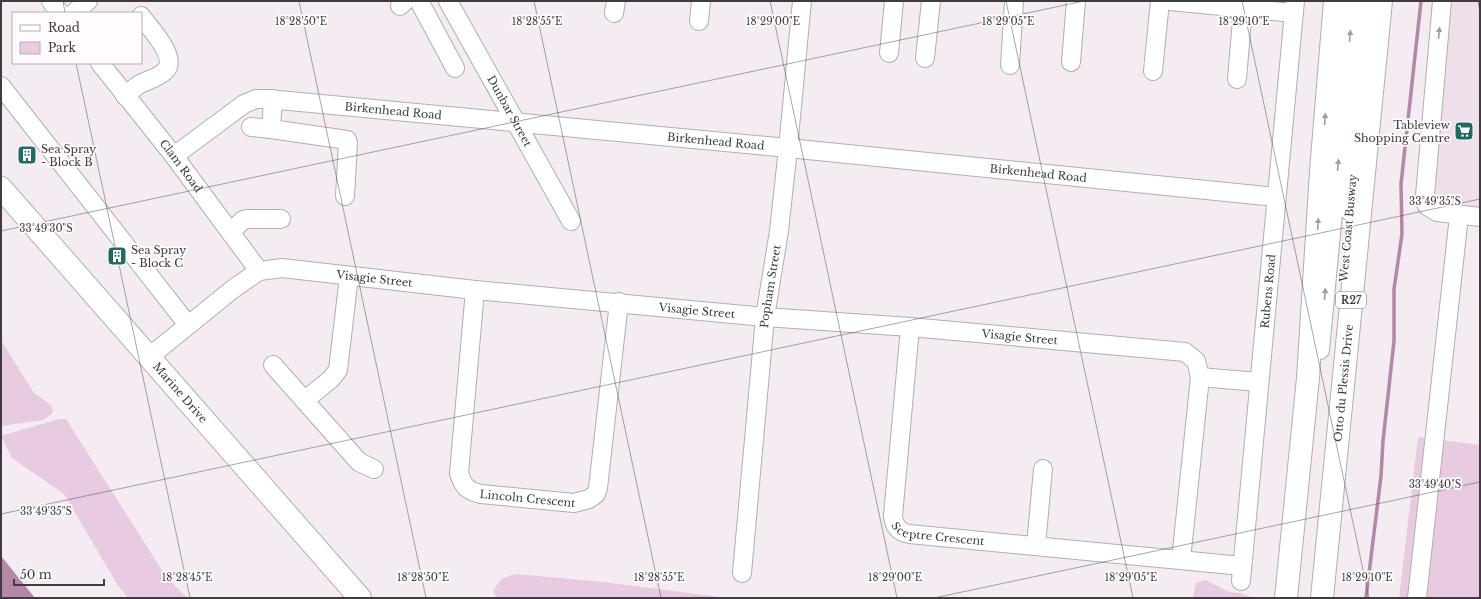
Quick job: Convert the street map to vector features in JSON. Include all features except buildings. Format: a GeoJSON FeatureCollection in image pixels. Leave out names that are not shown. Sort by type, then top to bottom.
{"type":"FeatureCollection","features":[{"type":"Feature","properties":{"kind":"main road"},"geometry":{"type":"LineString","coordinates":[[1286,598],[1308,378],[1322,156],[1335,1]]}},
{"type":"Feature","properties":{"kind":"main road","name":"Otto du Plessis Drive"},"geometry":{"type":"LineString","coordinates":[[1322,598],[1380,1]]}},
{"type":"Feature","properties":{"kind":"main road","name":"Marine Drive"},"geometry":{"type":"LineString","coordinates":[[1,188],[360,598]]}},
{"type":"Feature","properties":{"kind":"street"},"geometry":{"type":"LineString","coordinates":[[50,1],[59,12]]}},
{"type":"Feature","properties":{"kind":"street"},"geometry":{"type":"LineString","coordinates":[[75,12],[88,1]]}},
{"type":"Feature","properties":{"kind":"street"},"geometry":{"type":"LineString","coordinates":[[419,1],[455,68]]}},
{"type":"Feature","properties":{"kind":"street","name":"Dunbar Street"},"geometry":{"type":"LineString","coordinates":[[448,1],[571,221]]}},
{"type":"Feature","properties":{"kind":"street"},"geometry":{"type":"LineString","coordinates":[[699,21],[701,1]]}},
{"type":"Feature","properties":{"kind":"street","name":"Popham Street"},"geometry":{"type":"LineString","coordinates":[[742,573],[765,317],[779,232],[802,1]]}},
{"type":"Feature","properties":{"kind":"street"},"geometry":{"type":"LineString","coordinates":[[889,53],[894,1]]}},
{"type":"Feature","properties":{"kind":"street"},"geometry":{"type":"LineString","coordinates":[[925,58],[931,1]]}},
{"type":"Feature","properties":{"kind":"street"},"geometry":{"type":"LineString","coordinates":[[1010,65],[1014,1]]}},
{"type":"Feature","properties":{"kind":"street"},"geometry":{"type":"LineString","coordinates":[[1071,62],[1076,1]]}},
{"type":"Feature","properties":{"kind":"street"},"geometry":{"type":"LineString","coordinates":[[1153,71],[1160,1]]}},
{"type":"Feature","properties":{"kind":"street"},"geometry":{"type":"LineString","coordinates":[[1170,1],[1247,6],[1294,7]]}},
{"type":"Feature","properties":{"kind":"street","name":"West Coast Busway"},"geometry":{"type":"LineString","coordinates":[[1296,598],[1353,1]]}},
{"type":"Feature","properties":{"kind":"street","name":"West Coast Busway"},"geometry":{"type":"LineString","coordinates":[[1311,598],[1368,1]]}},
{"type":"Feature","properties":{"kind":"street"},"geometry":{"type":"LineString","coordinates":[[1442,1],[1425,195],[1428,206],[1437,212],[1480,218]]}},
{"type":"Feature","properties":{"kind":"street"},"geometry":{"type":"LineString","coordinates":[[1237,79],[1247,6]]}},
{"type":"Feature","properties":{"kind":"street","name":"Rubens Road"},"geometry":{"type":"LineString","coordinates":[[1241,573],[1294,7]]}},
{"type":"Feature","properties":{"kind":"street"},"geometry":{"type":"LineString","coordinates":[[125,96],[140,84],[164,72],[169,65],[168,56],[163,46],[142,17]]}},
{"type":"Feature","properties":{"kind":"street","name":"Clam Road"},"geometry":{"type":"LineString","coordinates":[[101,64],[174,156],[260,271]]}},
{"type":"Feature","properties":{"kind":"street"},"geometry":{"type":"LineString","coordinates":[[1,86],[188,325]]}},
{"type":"Feature","properties":{"kind":"street","name":"Birkenhead Road"},"geometry":{"type":"LineString","coordinates":[[174,156],[244,104],[256,99],[788,148],[1276,197]]}},
{"type":"Feature","properties":{"kind":"street"},"geometry":{"type":"LineString","coordinates":[[271,129],[273,100]]}},
{"type":"Feature","properties":{"kind":"street"},"geometry":{"type":"LineString","coordinates":[[251,127],[347,140],[345,196]]}},
{"type":"Feature","properties":{"kind":"street"},"geometry":{"type":"LineString","coordinates":[[1417,598],[1460,216]]}},
{"type":"Feature","properties":{"kind":"street"},"geometry":{"type":"LineString","coordinates":[[231,232],[243,220],[281,219]]}},
{"type":"Feature","properties":{"kind":"street","name":"Visagie Street"},"geometry":{"type":"LineString","coordinates":[[149,357],[233,289],[260,271],[282,268],[475,290],[619,302],[765,317],[910,327],[1184,352],[1196,361],[1200,378]]}},
{"type":"Feature","properties":{"kind":"street"},"geometry":{"type":"LineString","coordinates":[[305,400],[331,379],[338,370],[350,276]]}},
{"type":"Feature","properties":{"kind":"street","name":"Lincoln Crescent"},"geometry":{"type":"LineString","coordinates":[[475,290],[459,473],[462,483],[471,492],[482,494],[574,503],[589,499],[596,494],[600,484],[619,302]]}},
{"type":"Feature","properties":{"kind":"street","name":"Sceptre Crescent"},"geometry":{"type":"LineString","coordinates":[[910,327],[892,516],[895,526],[899,530],[909,534],[1181,560],[1241,573]]}},
{"type":"Feature","properties":{"kind":"street"},"geometry":{"type":"LineString","coordinates":[[273,365],[359,462],[374,469]]}},
{"type":"Feature","properties":{"kind":"street"},"geometry":{"type":"LineString","coordinates":[[1181,560],[1200,378],[1258,382]]}},
{"type":"Feature","properties":{"kind":"street"},"geometry":{"type":"LineString","coordinates":[[1036,546],[1043,469]]}},
{"type":"Feature","properties":{"kind":"shaded area"},"geometry":{"type":"Polygon","coordinates":[[[1437,1],[1480,1],[1480,212],[1420,206],[1437,1]]]}},
{"type":"Feature","properties":{"kind":"shaded area"},"geometry":{"type":"Polygon","coordinates":[[[1,556],[35,598],[1,598],[1,556]]]}},
{"type":"Feature","properties":{"kind":"green space"},"geometry":{"type":"Polygon","coordinates":[[[1,340],[34,393],[51,405],[53,411],[52,414],[43,420],[1,426],[1,340]]]}},
{"type":"Feature","properties":{"kind":"green space"},"geometry":{"type":"Polygon","coordinates":[[[59,419],[66,419],[165,575],[187,598],[128,598],[117,584],[64,494],[12,458],[1,436],[59,419]]]}},
{"type":"Feature","properties":{"kind":"green space"},"geometry":{"type":"Polygon","coordinates":[[[1418,437],[1480,445],[1480,598],[1399,598],[1418,437]]]}},
{"type":"Feature","properties":{"kind":"green space"},"geometry":{"type":"Polygon","coordinates":[[[517,574],[603,582],[728,598],[497,598],[493,592],[497,584],[505,577],[517,574]]]}},
{"type":"Feature","properties":{"kind":"green space"},"geometry":{"type":"Polygon","coordinates":[[[1205,580],[1230,592],[1241,593],[1252,598],[1193,598],[1196,583],[1205,580]]]}},
{"type":"Feature","properties":{"kind":"waterway"},"geometry":{"type":"LineString","coordinates":[[1366,598],[1381,476],[1383,441],[1394,341],[1394,289],[1402,234],[1401,184],[1421,1]]}},
{"type":"Feature","properties":{"kind":"place","name":"Tableview Shopping Centre"},"geometry":{"type":"Point","coordinates":[1464,131]}},
{"type":"Feature","properties":{"kind":"place","name":"Sea Spray - Block B"},"geometry":{"type":"Point","coordinates":[27,155]}},
{"type":"Feature","properties":{"kind":"place","name":"Sea Spray - Block C"},"geometry":{"type":"Point","coordinates":[117,256]}}]}
